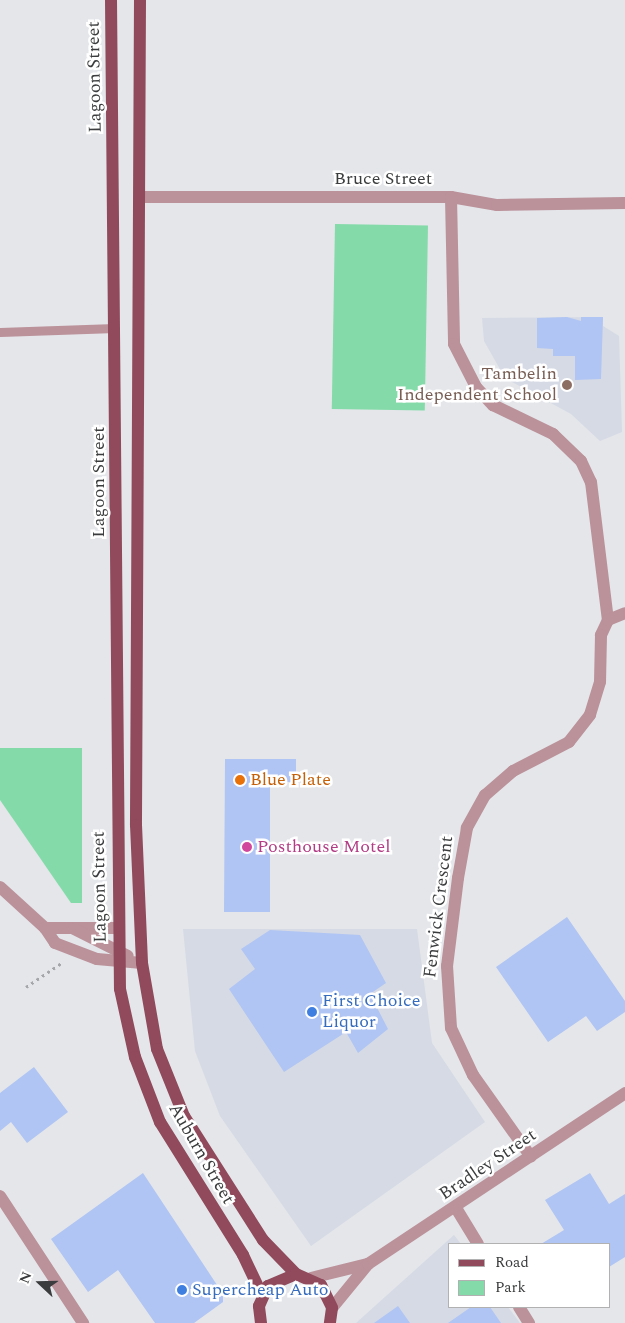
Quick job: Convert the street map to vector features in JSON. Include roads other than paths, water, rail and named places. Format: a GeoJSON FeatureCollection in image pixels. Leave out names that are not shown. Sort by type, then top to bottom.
{"type":"FeatureCollection","features":[{"type":"Feature","properties":{"kind":"main road","name":"Lagoon Street"},"geometry":{"type":"LineString","coordinates":[[111,0],[115,328],[118,957]]}},
{"type":"Feature","properties":{"kind":"main road"},"geometry":{"type":"LineString","coordinates":[[112,47],[120,0]]}},
{"type":"Feature","properties":{"kind":"main road","name":"Lagoon Street"},"geometry":{"type":"LineString","coordinates":[[140,0],[136,825],[142,963]]}},
{"type":"Feature","properties":{"kind":"main road","name":"Auburn Street"},"geometry":{"type":"LineString","coordinates":[[118,957],[126,1025],[150,1099],[177,1154],[243,1255],[262,1295]]}},
{"type":"Feature","properties":{"kind":"main road","name":"Auburn Street"},"geometry":{"type":"LineString","coordinates":[[142,963],[157,1048],[184,1116],[263,1240],[296,1274]]}},
{"type":"Feature","properties":{"kind":"main road"},"geometry":{"type":"LineString","coordinates":[[258,1321],[262,1295],[276,1280],[296,1274],[311,1278],[321,1285],[332,1308],[330,1323]]}},
{"type":"Feature","properties":{"kind":"street","name":"Bruce Street"},"geometry":{"type":"LineString","coordinates":[[140,197],[451,197],[497,205],[625,203]]}},
{"type":"Feature","properties":{"kind":"street","name":"Fenwick Crescent"},"geometry":{"type":"LineString","coordinates":[[451,197],[452,320],[462,365],[493,405],[553,434],[570,446],[581,461],[591,482],[608,620],[601,635],[600,682],[590,715],[569,742],[513,771],[485,795],[467,828],[459,870],[447,966],[451,1028],[473,1076],[531,1157]]}},
{"type":"Feature","properties":{"kind":"street"},"geometry":{"type":"LineString","coordinates":[[608,620],[625,613]]}},
{"type":"Feature","properties":{"kind":"street"},"geometry":{"type":"LineString","coordinates":[[0,887],[45,928],[55,943],[66,948],[142,963]]}},
{"type":"Feature","properties":{"kind":"street"},"geometry":{"type":"LineString","coordinates":[[45,928],[117,928]]}},
{"type":"Feature","properties":{"kind":"street"},"geometry":{"type":"LineString","coordinates":[[74,929],[118,957]]}},
{"type":"Feature","properties":{"kind":"street","name":"Bradley Street"},"geometry":{"type":"LineString","coordinates":[[332,1308],[368,1264],[456,1208],[625,1093]]}},
{"type":"Feature","properties":{"kind":"street"},"geometry":{"type":"LineString","coordinates":[[0,1196],[83,1323]]}},
{"type":"Feature","properties":{"kind":"street"},"geometry":{"type":"LineString","coordinates":[[456,1208],[477,1243]]}},
{"type":"Feature","properties":{"kind":"street","name":"Bradley Street"},"geometry":{"type":"LineString","coordinates":[[311,1278],[368,1264]]}},
{"type":"Feature","properties":{"kind":"street"},"geometry":{"type":"LineString","coordinates":[[520,1308],[529,1323]]}},
{"type":"Feature","properties":{"kind":"lane"},"geometry":{"type":"LineString","coordinates":[[0,332],[115,328]]}},
{"type":"Feature","properties":{"kind":"place","name":"Tambelin Independent School"},"geometry":{"type":"Point","coordinates":[567,385]}},
{"type":"Feature","properties":{"kind":"place","name":"Blue Plate"},"geometry":{"type":"Point","coordinates":[240,780]}},
{"type":"Feature","properties":{"kind":"place","name":"Posthouse Motel"},"geometry":{"type":"Point","coordinates":[247,847]}},
{"type":"Feature","properties":{"kind":"place","name":"First Choice Liquor"},"geometry":{"type":"Point","coordinates":[312,1012]}},
{"type":"Feature","properties":{"kind":"place","name":"Supercheap Auto"},"geometry":{"type":"Point","coordinates":[182,1290]}}]}
